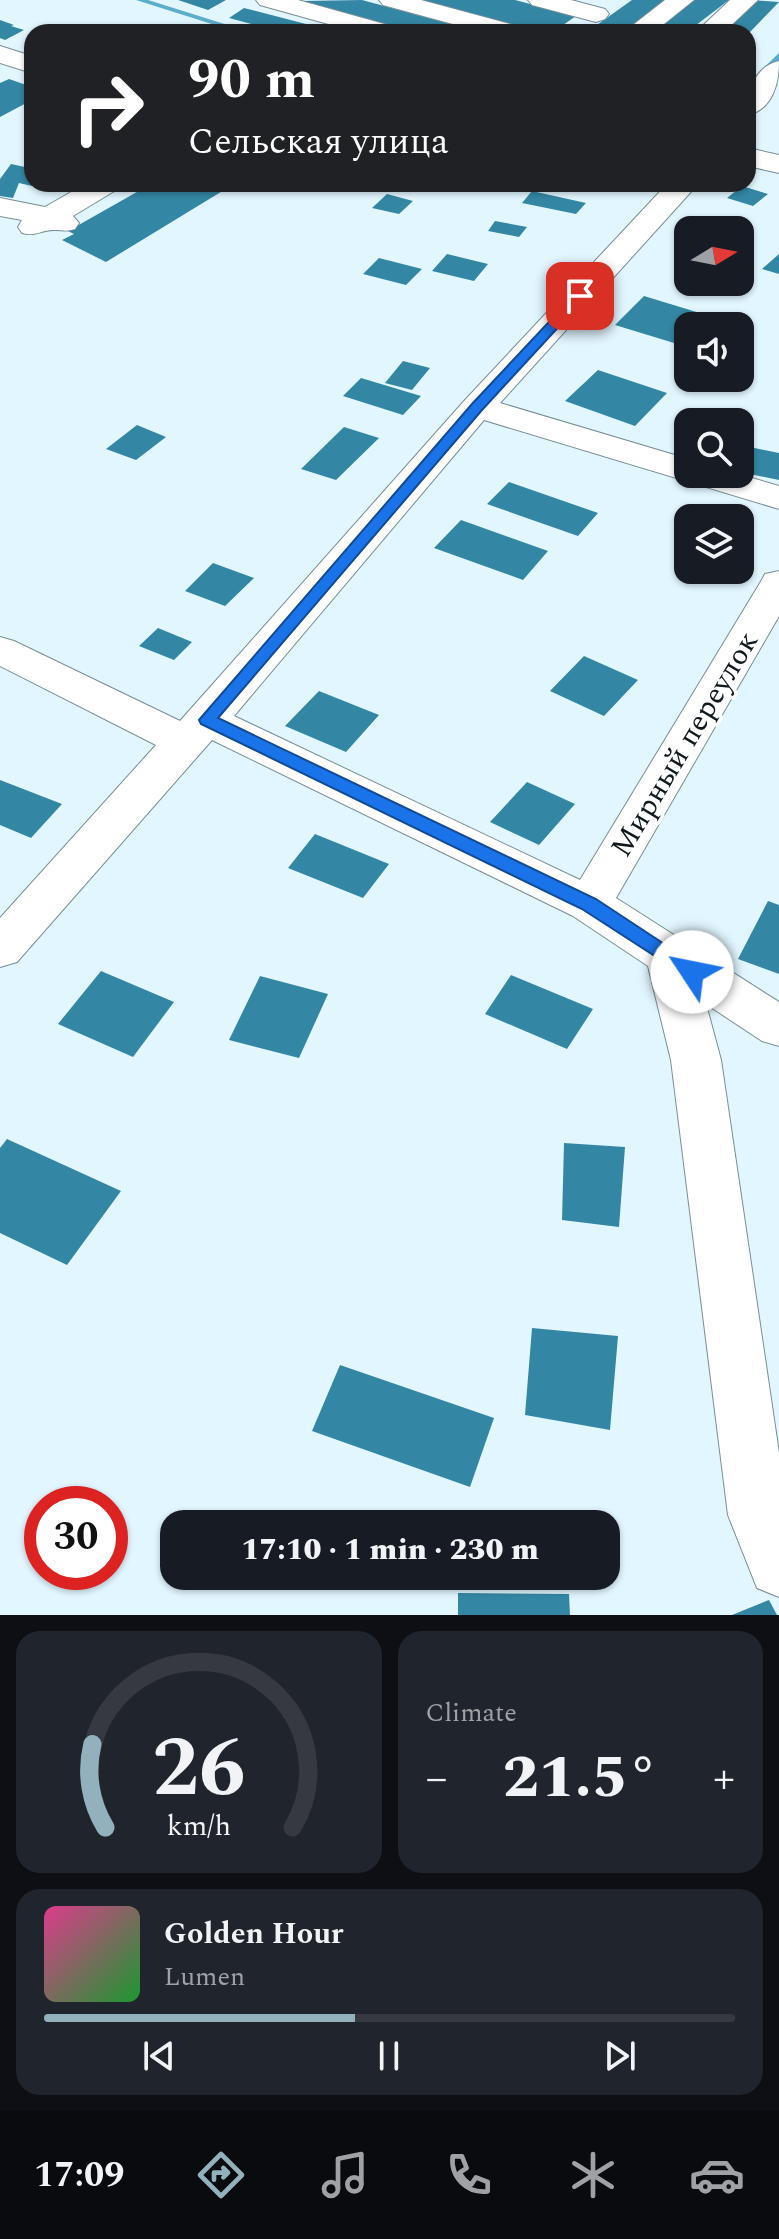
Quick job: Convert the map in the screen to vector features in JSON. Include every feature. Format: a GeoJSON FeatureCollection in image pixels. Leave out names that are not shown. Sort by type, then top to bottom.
{"type":"FeatureCollection","features":[{"type":"Feature","properties":{"kind":"street"},"geometry":{"type":"LineString","coordinates":[[269,0],[357,24]]}},
{"type":"Feature","properties":{"kind":"street"},"geometry":{"type":"LineString","coordinates":[[392,0],[482,24]]}},
{"type":"Feature","properties":{"kind":"street"},"geometry":{"type":"LineString","coordinates":[[541,0],[606,7]]}},
{"type":"Feature","properties":{"kind":"street"},"geometry":{"type":"LineString","coordinates":[[648,24],[681,0]]}},
{"type":"Feature","properties":{"kind":"street"},"geometry":{"type":"LineString","coordinates":[[718,24],[745,0]]}},
{"type":"Feature","properties":{"kind":"street"},"geometry":{"type":"LineString","coordinates":[[582,24],[606,7]]}},
{"type":"Feature","properties":{"kind":"street"},"geometry":{"type":"LineString","coordinates":[[756,97],[779,69]]}},
{"type":"Feature","properties":{"kind":"street"},"geometry":{"type":"LineString","coordinates":[[756,159],[779,164]]}},
{"type":"Feature","properties":{"kind":"street"},"geometry":{"type":"LineString","coordinates":[[63,192],[87,204]]}},
{"type":"Feature","properties":{"kind":"street"},"geometry":{"type":"LineString","coordinates":[[0,949],[196,730],[477,407],[676,192]]}},
{"type":"Feature","properties":{"kind":"street"},"geometry":{"type":"LineString","coordinates":[[7,201],[87,204]]}},
{"type":"Feature","properties":{"kind":"street"},"geometry":{"type":"LineString","coordinates":[[477,407],[674,466]]}},
{"type":"Feature","properties":{"kind":"street"},"geometry":{"type":"LineString","coordinates":[[746,488],[779,498]]}},
{"type":"Feature","properties":{"kind":"street","name":"Мирный переулок"},"geometry":{"type":"LineString","coordinates":[[589,904],[779,583]]}},
{"type":"Feature","properties":{"kind":"street"},"geometry":{"type":"LineString","coordinates":[[0,650],[196,730],[589,904],[669,956],[774,1032]]}},
{"type":"Feature","properties":{"kind":"street"},"geometry":{"type":"LineString","coordinates":[[669,956],[696,1060],[768,1541]]}},
{"type":"Feature","properties":{"kind":"building"},"geometry":{"type":"Polygon","coordinates":[[[178,0],[226,0],[208,10],[178,0]]]}},
{"type":"Feature","properties":{"kind":"building"},"geometry":{"type":"Polygon","coordinates":[[[362,0],[450,24],[386,24],[302,1],[362,0]]]}},
{"type":"Feature","properties":{"kind":"building"},"geometry":{"type":"Polygon","coordinates":[[[416,0],[515,0],[576,16],[564,24],[504,24],[416,0]]]}},
{"type":"Feature","properties":{"kind":"building"},"geometry":{"type":"Polygon","coordinates":[[[632,0],[668,0],[634,24],[598,24],[632,0]]]}},
{"type":"Feature","properties":{"kind":"building"},"geometry":{"type":"Polygon","coordinates":[[[690,0],[729,0],[698,24],[658,24],[690,0]]]}},
{"type":"Feature","properties":{"kind":"building"},"geometry":{"type":"Polygon","coordinates":[[[751,0],[779,2],[756,26],[725,24],[751,0]]]}},
{"type":"Feature","properties":{"kind":"building"},"geometry":{"type":"Polygon","coordinates":[[[244,8],[306,24],[252,24],[229,18],[244,8]]]}},
{"type":"Feature","properties":{"kind":"building"},"geometry":{"type":"Polygon","coordinates":[[[0,20],[24,30],[5,40],[0,38],[0,20]]]}},
{"type":"Feature","properties":{"kind":"building"},"geometry":{"type":"Polygon","coordinates":[[[9,79],[24,84],[24,104],[0,117],[0,83],[9,79]]]}},
{"type":"Feature","properties":{"kind":"building"},"geometry":{"type":"Polygon","coordinates":[[[11,164],[24,167],[24,184],[19,183],[13,198],[0,196],[0,179],[11,164]]]}},
{"type":"Feature","properties":{"kind":"building"},"geometry":{"type":"Polygon","coordinates":[[[756,190],[768,194],[753,206],[727,198],[734,192],[756,190]]]}},
{"type":"Feature","properties":{"kind":"building"},"geometry":{"type":"Polygon","coordinates":[[[137,192],[221,192],[106,262],[62,240],[74,234],[68,231],[137,192]]]}},
{"type":"Feature","properties":{"kind":"building"},"geometry":{"type":"Polygon","coordinates":[[[531,192],[536,192],[586,203],[576,214],[522,203],[531,192]]]}},
{"type":"Feature","properties":{"kind":"building"},"geometry":{"type":"Polygon","coordinates":[[[387,194],[413,201],[399,214],[372,208],[387,194]]]}},
{"type":"Feature","properties":{"kind":"building"},"geometry":{"type":"Polygon","coordinates":[[[495,221],[527,227],[519,237],[488,231],[495,221]]]}},
{"type":"Feature","properties":{"kind":"building"},"geometry":{"type":"Polygon","coordinates":[[[447,254],[488,264],[474,281],[432,271],[447,254]]]}},
{"type":"Feature","properties":{"kind":"building"},"geometry":{"type":"Polygon","coordinates":[[[779,254],[779,274],[762,269],[779,254]]]}},
{"type":"Feature","properties":{"kind":"building"},"geometry":{"type":"Polygon","coordinates":[[[379,258],[422,269],[406,285],[363,274],[379,258]]]}},
{"type":"Feature","properties":{"kind":"building"},"geometry":{"type":"Polygon","coordinates":[[[644,296],[696,312],[674,312],[674,343],[615,325],[644,296]]]}},
{"type":"Feature","properties":{"kind":"building"},"geometry":{"type":"Polygon","coordinates":[[[403,361],[430,368],[412,390],[385,383],[403,361]]]}},
{"type":"Feature","properties":{"kind":"building"},"geometry":{"type":"Polygon","coordinates":[[[598,370],[667,393],[635,426],[565,401],[598,370]]]}},
{"type":"Feature","properties":{"kind":"building"},"geometry":{"type":"Polygon","coordinates":[[[361,378],[421,396],[403,415],[343,396],[361,378]]]}},
{"type":"Feature","properties":{"kind":"building"},"geometry":{"type":"Polygon","coordinates":[[[137,425],[166,437],[136,460],[106,449],[137,425]]]}},
{"type":"Feature","properties":{"kind":"building"},"geometry":{"type":"Polygon","coordinates":[[[344,427],[379,438],[336,480],[301,469],[344,427]]]}},
{"type":"Feature","properties":{"kind":"building"},"geometry":{"type":"Polygon","coordinates":[[[754,448],[779,453],[779,480],[754,475],[754,448]]]}},
{"type":"Feature","properties":{"kind":"building"},"geometry":{"type":"Polygon","coordinates":[[[509,482],[598,513],[578,536],[487,504],[509,482]]]}},
{"type":"Feature","properties":{"kind":"building"},"geometry":{"type":"Polygon","coordinates":[[[461,520],[548,551],[523,580],[434,548],[461,520]]]}},
{"type":"Feature","properties":{"kind":"building"},"geometry":{"type":"Polygon","coordinates":[[[213,563],[254,578],[225,606],[185,591],[213,563]]]}},
{"type":"Feature","properties":{"kind":"building"},"geometry":{"type":"Polygon","coordinates":[[[158,628],[192,642],[174,660],[139,646],[158,628]]]}},
{"type":"Feature","properties":{"kind":"building"},"geometry":{"type":"Polygon","coordinates":[[[584,656],[638,680],[604,716],[550,691],[584,656]]]}},
{"type":"Feature","properties":{"kind":"building"},"geometry":{"type":"Polygon","coordinates":[[[319,691],[379,715],[346,752],[285,726],[319,691]]]}},
{"type":"Feature","properties":{"kind":"building"},"geometry":{"type":"Polygon","coordinates":[[[0,780],[62,804],[31,838],[0,825],[0,780]]]}},
{"type":"Feature","properties":{"kind":"building"},"geometry":{"type":"Polygon","coordinates":[[[527,782],[575,804],[539,845],[490,822],[527,782]]]}},
{"type":"Feature","properties":{"kind":"building"},"geometry":{"type":"Polygon","coordinates":[[[315,834],[389,864],[363,898],[288,868],[315,834]]]}},
{"type":"Feature","properties":{"kind":"building"},"geometry":{"type":"Polygon","coordinates":[[[768,901],[779,905],[779,974],[738,959],[768,901]]]}},
{"type":"Feature","properties":{"kind":"building"},"geometry":{"type":"Polygon","coordinates":[[[101,971],[174,1002],[133,1057],[58,1024],[101,971]]]}},
{"type":"Feature","properties":{"kind":"building"},"geometry":{"type":"Polygon","coordinates":[[[511,975],[593,1009],[567,1049],[485,1014],[511,975]]]}},
{"type":"Feature","properties":{"kind":"building"},"geometry":{"type":"Polygon","coordinates":[[[260,976],[328,994],[299,1058],[229,1040],[260,976]]]}},
{"type":"Feature","properties":{"kind":"building"},"geometry":{"type":"Polygon","coordinates":[[[7,1139],[121,1191],[67,1265],[0,1233],[0,1148],[7,1139]]]}},
{"type":"Feature","properties":{"kind":"building"},"geometry":{"type":"Polygon","coordinates":[[[564,1143],[625,1147],[619,1227],[562,1220],[564,1143]]]}},
{"type":"Feature","properties":{"kind":"building"},"geometry":{"type":"Polygon","coordinates":[[[532,1328],[618,1336],[610,1430],[525,1415],[532,1328]]]}},
{"type":"Feature","properties":{"kind":"building"},"geometry":{"type":"Polygon","coordinates":[[[340,1365],[494,1418],[470,1487],[312,1431],[340,1365]]]}},
{"type":"Feature","properties":{"kind":"building"},"geometry":{"type":"Polygon","coordinates":[[[458,1593],[569,1594],[570,1615],[458,1615],[458,1593]]]}},
{"type":"Feature","properties":{"kind":"building"},"geometry":{"type":"Polygon","coordinates":[[[769,1600],[777,1615],[732,1615],[769,1600]]]}},
{"type":"Feature","properties":{"kind":"waterway"},"geometry":{"type":"LineString","coordinates":[[140,0],[220,24]]}},
{"type":"Feature","properties":{"kind":"waterway"},"geometry":{"type":"LineString","coordinates":[[756,80],[779,56]]}},
{"type":"Feature","properties":{"kind":"route"},"geometry":{"type":"LineString","coordinates":[[580,296],[477,407],[207,720],[589,904],[692,972]]}}]}
